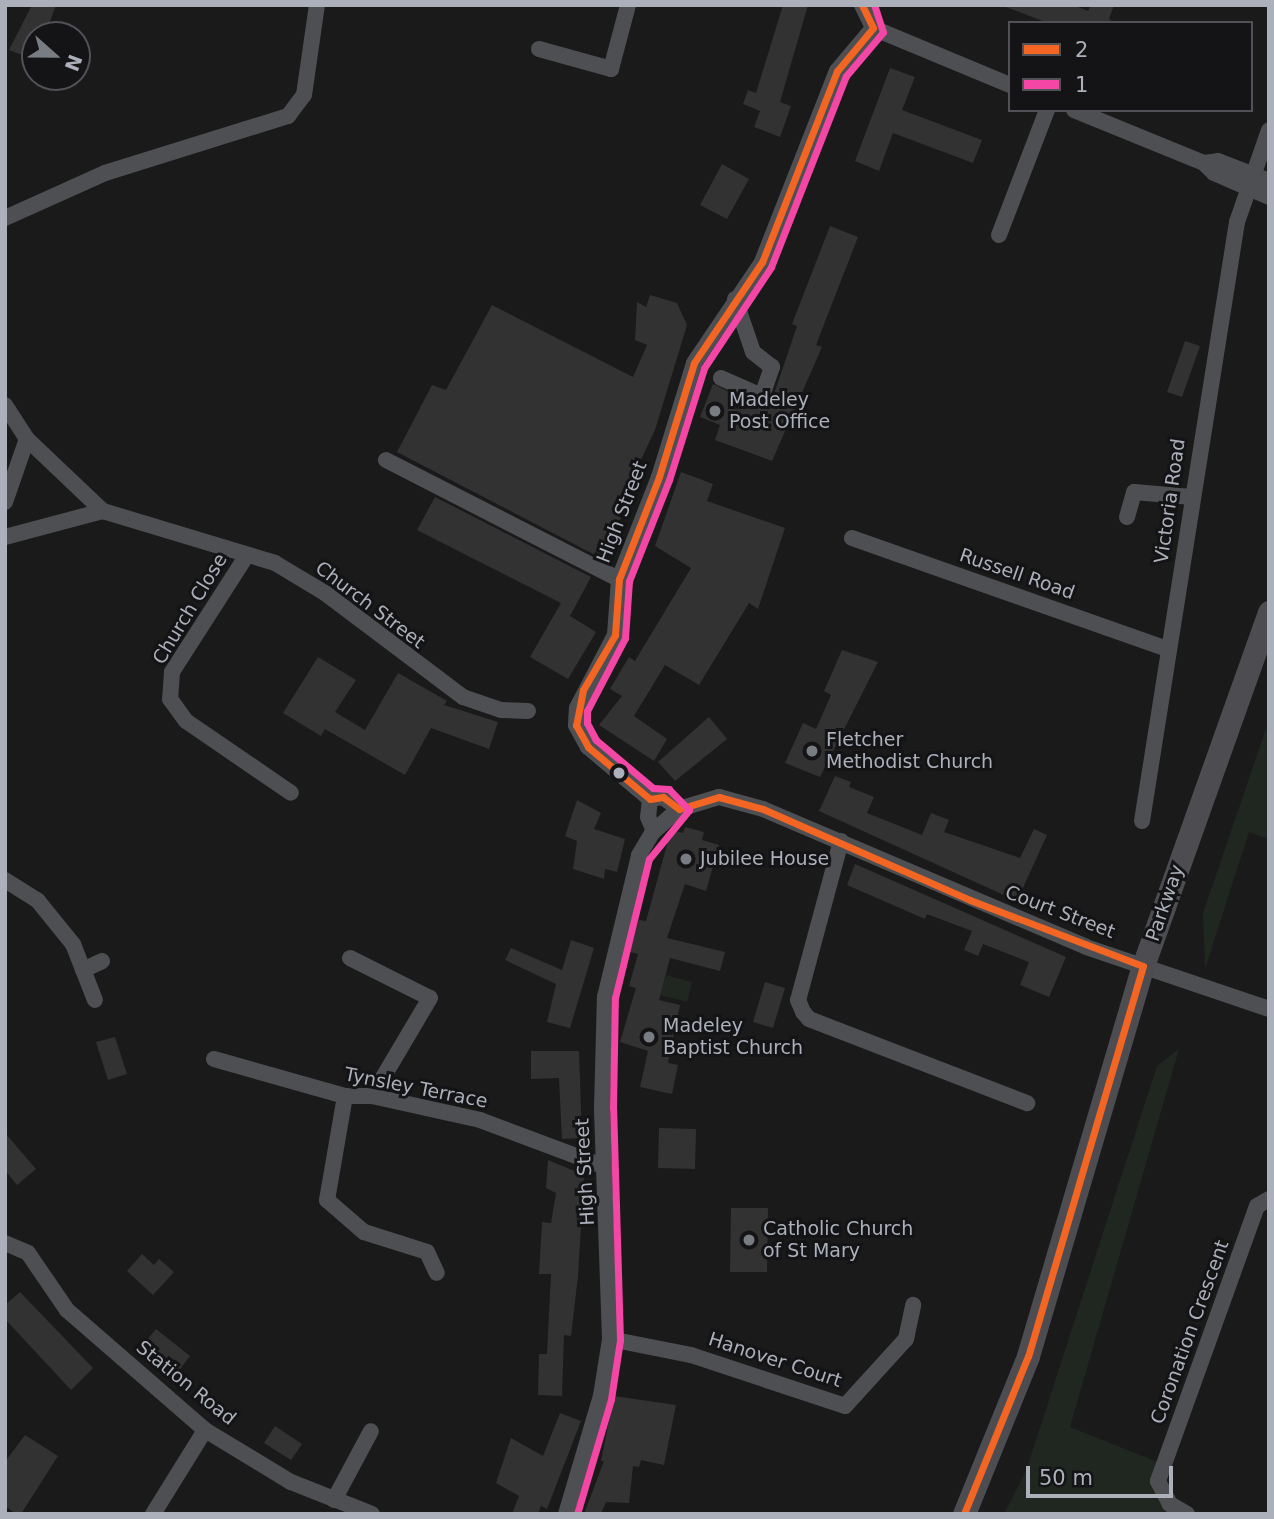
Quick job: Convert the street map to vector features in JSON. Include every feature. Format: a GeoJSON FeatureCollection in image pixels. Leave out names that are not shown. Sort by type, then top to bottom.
{"type":"FeatureCollection","features":[{"type":"Feature","properties":{"kind":"street"},"geometry":{"type":"LineString","coordinates":[[5,218],[105,173],[288,117],[298,108],[303,95],[317,5]]}},
{"type":"Feature","properties":{"kind":"street"},"geometry":{"type":"LineString","coordinates":[[539,49],[611,69],[628,5]]}},
{"type":"Feature","properties":{"kind":"street"},"geometry":{"type":"LineString","coordinates":[[862,5],[873,28],[1008,84]]}},
{"type":"Feature","properties":{"kind":"street","name":"High Street"},"geometry":{"type":"LineString","coordinates":[[566,1514],[601,1396],[610,1339],[602,1108],[605,997],[639,855],[654,831],[680,809],[663,797],[650,799],[588,747],[576,725],[583,690],[615,635],[620,579],[659,477],[694,363],[762,262],[837,72],[873,28]]}},
{"type":"Feature","properties":{"kind":"street"},"geometry":{"type":"LineString","coordinates":[[999,235],[1046,112]]}},
{"type":"Feature","properties":{"kind":"street"},"geometry":{"type":"LineString","coordinates":[[1079,112],[1204,163],[1218,161],[1250,181],[1269,197]]}},
{"type":"Feature","properties":{"kind":"street","name":"Victoria Road"},"geometry":{"type":"LineString","coordinates":[[1142,821],[1203,417],[1224,327],[1237,222],[1269,130]]}},
{"type":"Feature","properties":{"kind":"street"},"geometry":{"type":"LineString","coordinates":[[1250,181],[1269,181]]}},
{"type":"Feature","properties":{"kind":"street"},"geometry":{"type":"LineString","coordinates":[[721,379],[762,396],[772,367],[752,352],[735,299]]}},
{"type":"Feature","properties":{"kind":"street","name":"Church Street"},"geometry":{"type":"LineString","coordinates":[[5,405],[27,439],[103,511],[275,563],[325,593],[463,697],[501,710],[528,711]]}},
{"type":"Feature","properties":{"kind":"street"},"geometry":{"type":"LineString","coordinates":[[5,502],[27,439]]}},
{"type":"Feature","properties":{"kind":"street"},"geometry":{"type":"LineString","coordinates":[[386,460],[620,579]]}},
{"type":"Feature","properties":{"kind":"street"},"geometry":{"type":"LineString","coordinates":[[1127,517],[1134,492],[1192,497]]}},
{"type":"Feature","properties":{"kind":"street"},"geometry":{"type":"LineString","coordinates":[[5,537],[103,511]]}},
{"type":"Feature","properties":{"kind":"street","name":"Russell Road"},"geometry":{"type":"LineString","coordinates":[[852,538],[1168,649]]}},
{"type":"Feature","properties":{"kind":"street","name":"Church Close"},"geometry":{"type":"LineString","coordinates":[[247,555],[172,673],[170,699],[186,721],[291,793]]}},
{"type":"Feature","properties":{"kind":"street","name":"Parkway"},"geometry":{"type":"LineString","coordinates":[[964,1514],[1028,1356],[1143,966],[1269,612]]}},
{"type":"Feature","properties":{"kind":"street","name":"Court Street"},"geometry":{"type":"LineString","coordinates":[[680,809],[719,797],[730,798],[841,841],[970,900],[1143,966],[1269,1009]]}},
{"type":"Feature","properties":{"kind":"street"},"geometry":{"type":"LineString","coordinates":[[650,799],[648,817],[654,831]]}},
{"type":"Feature","properties":{"kind":"street"},"geometry":{"type":"LineString","coordinates":[[841,841],[798,1000],[803,1012],[809,1019],[1027,1103]]}},
{"type":"Feature","properties":{"kind":"street"},"geometry":{"type":"LineString","coordinates":[[5,880],[38,901],[73,944],[95,1000]]}},
{"type":"Feature","properties":{"kind":"street"},"geometry":{"type":"LineString","coordinates":[[350,957],[430,998],[372,1096]]}},
{"type":"Feature","properties":{"kind":"street"},"geometry":{"type":"LineString","coordinates":[[83,970],[102,961]]}},
{"type":"Feature","properties":{"kind":"street","name":"Tynsley Terrace"},"geometry":{"type":"LineString","coordinates":[[214,1059],[345,1096],[372,1096],[480,1120],[606,1167]]}},
{"type":"Feature","properties":{"kind":"street"},"geometry":{"type":"LineString","coordinates":[[345,1096],[327,1200],[364,1232],[427,1252],[438,1273]]}},
{"type":"Feature","properties":{"kind":"street","name":"Coronation Crescent"},"geometry":{"type":"LineString","coordinates":[[1187,1514],[1170,1504],[1158,1481],[1257,1206],[1269,1199]]}},
{"type":"Feature","properties":{"kind":"street","name":"Station Road"},"geometry":{"type":"LineString","coordinates":[[5,1243],[28,1253],[67,1310],[205,1430],[291,1482],[372,1514]]}},
{"type":"Feature","properties":{"kind":"street","name":"Hanover Court"},"geometry":{"type":"LineString","coordinates":[[610,1339],[691,1355],[845,1406],[906,1339],[913,1305]]}},
{"type":"Feature","properties":{"kind":"street"},"geometry":{"type":"LineString","coordinates":[[153,1514],[205,1430]]}},
{"type":"Feature","properties":{"kind":"street"},"geometry":{"type":"LineString","coordinates":[[334,1500],[371,1431]]}},
{"type":"Feature","properties":{"kind":"shaded area"},"geometry":{"type":"Polygon","coordinates":[[[1269,720],[1269,839],[1249,832],[1205,969],[1203,913],[1269,720]]]}},
{"type":"Feature","properties":{"kind":"shaded area"},"geometry":{"type":"Polygon","coordinates":[[[666,975],[692,982],[687,1002],[660,995],[666,975]]]}},
{"type":"Feature","properties":{"kind":"shaded area"},"geometry":{"type":"Polygon","coordinates":[[[1179,1049],[1070,1427],[1160,1463],[1175,1514],[1004,1514],[1026,1471],[1157,1066],[1179,1049]]]}},
{"type":"Feature","properties":{"kind":"building"},"geometry":{"type":"Polygon","coordinates":[[[32,5],[56,5],[50,21],[24,21],[32,5]]]}},
{"type":"Feature","properties":{"kind":"building"},"geometry":{"type":"Polygon","coordinates":[[[783,5],[808,5],[780,102],[791,106],[780,137],[754,127],[760,111],[743,104],[748,90],[756,93],[783,5]]]}},
{"type":"Feature","properties":{"kind":"building"},"geometry":{"type":"Polygon","coordinates":[[[1073,5],[1088,11],[1091,5],[1114,5],[1109,19],[1112,21],[1043,21],[1006,7],[1073,5]]]}},
{"type":"Feature","properties":{"kind":"building"},"geometry":{"type":"Polygon","coordinates":[[[21,27],[21,55],[9,50],[21,27]]]}},
{"type":"Feature","properties":{"kind":"building"},"geometry":{"type":"Polygon","coordinates":[[[890,68],[915,77],[902,110],[982,140],[973,163],[893,133],[879,171],[855,161],[890,68]]]}},
{"type":"Feature","properties":{"kind":"building"},"geometry":{"type":"Polygon","coordinates":[[[722,164],[749,179],[727,219],[700,205],[722,164]]]}},
{"type":"Feature","properties":{"kind":"building"},"geometry":{"type":"Polygon","coordinates":[[[830,226],[858,237],[816,345],[822,347],[772,461],[715,440],[720,425],[700,417],[713,384],[758,406],[772,400],[797,326],[792,324],[830,226]]]}},
{"type":"Feature","properties":{"kind":"building"},"geometry":{"type":"Polygon","coordinates":[[[650,295],[677,303],[687,325],[655,430],[629,485],[636,488],[601,558],[397,452],[432,385],[446,390],[492,305],[633,377],[647,345],[635,340],[637,302],[646,307],[650,295]]]}},
{"type":"Feature","properties":{"kind":"building"},"geometry":{"type":"Polygon","coordinates":[[[1185,341],[1200,346],[1182,397],[1167,392],[1185,341]]]}},
{"type":"Feature","properties":{"kind":"building"},"geometry":{"type":"Polygon","coordinates":[[[681,472],[713,484],[707,501],[785,528],[758,609],[749,603],[699,685],[665,665],[634,716],[667,739],[654,761],[599,725],[622,696],[610,689],[629,657],[635,661],[691,568],[655,546],[681,472]]]}},
{"type":"Feature","properties":{"kind":"building"},"geometry":{"type":"Polygon","coordinates":[[[435,497],[591,577],[570,616],[596,632],[568,679],[530,657],[561,603],[417,530],[435,497]]]}},
{"type":"Feature","properties":{"kind":"building"},"geometry":{"type":"Polygon","coordinates":[[[842,650],[878,662],[820,777],[785,763],[803,723],[816,729],[831,695],[824,691],[842,650]]]}},
{"type":"Feature","properties":{"kind":"building"},"geometry":{"type":"Polygon","coordinates":[[[318,657],[356,680],[335,712],[365,730],[398,673],[447,701],[444,705],[498,722],[489,749],[431,728],[405,775],[325,729],[321,736],[283,713],[318,657]]]}},
{"type":"Feature","properties":{"kind":"building"},"geometry":{"type":"Polygon","coordinates":[[[709,717],[727,739],[675,781],[658,762],[709,717]]]}},
{"type":"Feature","properties":{"kind":"building"},"geometry":{"type":"Polygon","coordinates":[[[835,776],[851,782],[849,787],[874,797],[867,813],[922,835],[931,813],[949,820],[944,832],[1020,858],[1034,829],[1047,835],[1017,901],[819,811],[835,776]]]}},
{"type":"Feature","properties":{"kind":"building"},"geometry":{"type":"Polygon","coordinates":[[[577,800],[601,813],[594,829],[625,839],[617,872],[605,869],[604,879],[573,869],[577,841],[565,836],[577,800]]]}},
{"type":"Feature","properties":{"kind":"building"},"geometry":{"type":"Polygon","coordinates":[[[685,827],[704,832],[702,840],[719,845],[706,891],[685,884],[667,938],[725,952],[720,971],[670,958],[659,1000],[680,1005],[668,1063],[678,1065],[672,1094],[640,1087],[648,1051],[620,1042],[636,988],[629,986],[638,954],[630,952],[639,920],[646,921],[671,830],[683,833],[685,827]]]}},
{"type":"Feature","properties":{"kind":"building"},"geometry":{"type":"Polygon","coordinates":[[[855,864],[1066,957],[1049,997],[1020,985],[1029,962],[983,944],[978,956],[964,950],[972,931],[927,914],[925,919],[847,885],[855,864]]]}},
{"type":"Feature","properties":{"kind":"building"},"geometry":{"type":"Polygon","coordinates":[[[571,940],[594,948],[570,1028],[547,1022],[556,984],[505,960],[511,948],[562,970],[571,940]]]}},
{"type":"Feature","properties":{"kind":"building"},"geometry":{"type":"Polygon","coordinates":[[[765,982],[785,988],[773,1028],[753,1022],[765,982]]]}},
{"type":"Feature","properties":{"kind":"building"},"geometry":{"type":"Polygon","coordinates":[[[115,1037],[127,1074],[108,1080],[96,1042],[115,1037]]]}},
{"type":"Feature","properties":{"kind":"building"},"geometry":{"type":"Polygon","coordinates":[[[531,1051],[579,1051],[582,1138],[562,1139],[559,1078],[531,1079],[531,1051]]]}},
{"type":"Feature","properties":{"kind":"building"},"geometry":{"type":"Polygon","coordinates":[[[659,1128],[696,1129],[695,1169],[658,1168],[659,1128]]]}},
{"type":"Feature","properties":{"kind":"building"},"geometry":{"type":"Polygon","coordinates":[[[5,1133],[36,1169],[17,1185],[5,1170],[5,1133]]]}},
{"type":"Feature","properties":{"kind":"building"},"geometry":{"type":"Polygon","coordinates":[[[548,1160],[584,1175],[578,1276],[571,1336],[564,1335],[562,1396],[538,1395],[539,1354],[547,1354],[551,1274],[539,1274],[542,1222],[551,1223],[556,1193],[546,1188],[548,1160]]]}},
{"type":"Feature","properties":{"kind":"building","name":"Catholic Church of St Mary"},"geometry":{"type":"Polygon","coordinates":[[[731,1208],[768,1208],[767,1272],[730,1272],[731,1208]]]}},
{"type":"Feature","properties":{"kind":"building"},"geometry":{"type":"Polygon","coordinates":[[[142,1254],[154,1265],[159,1259],[174,1272],[153,1295],[127,1271],[142,1254]]]}},
{"type":"Feature","properties":{"kind":"building"},"geometry":{"type":"Polygon","coordinates":[[[20,1292],[93,1368],[71,1390],[5,1319],[5,1305],[20,1292]]]}},
{"type":"Feature","properties":{"kind":"building"},"geometry":{"type":"Polygon","coordinates":[[[156,1329],[190,1356],[174,1377],[138,1351],[156,1329]]]}},
{"type":"Feature","properties":{"kind":"building"},"geometry":{"type":"Polygon","coordinates":[[[614,1396],[676,1405],[664,1465],[641,1460],[639,1467],[633,1466],[629,1503],[606,1502],[601,1514],[584,1514],[604,1461],[601,1461],[614,1396]]]}},
{"type":"Feature","properties":{"kind":"building"},"geometry":{"type":"Polygon","coordinates":[[[560,1413],[581,1421],[547,1509],[541,1506],[538,1514],[512,1514],[519,1496],[496,1483],[511,1438],[543,1456],[560,1413]]]}},
{"type":"Feature","properties":{"kind":"building"},"geometry":{"type":"Polygon","coordinates":[[[275,1426],[302,1444],[291,1460],[264,1443],[275,1426]]]}},
{"type":"Feature","properties":{"kind":"building"},"geometry":{"type":"Polygon","coordinates":[[[25,1435],[58,1456],[21,1514],[16,1514],[5,1506],[5,1462],[25,1435]]]}},
{"type":"Feature","properties":{"kind":"transit line","name":"2"},"geometry":{"type":"LineString","coordinates":[[862,5],[873,28],[837,71],[762,262],[694,363],[659,477],[619,579],[615,635],[583,690],[576,725],[588,747],[650,799],[663,797],[679,809],[719,797],[763,809],[970,900],[1143,966],[1028,1356],[964,1514]]}},
{"type":"Feature","properties":{"kind":"transit line","name":"1"},"geometry":{"type":"LineString","coordinates":[[577,1514],[611,1399],[620,1340],[613,1108],[615,998],[649,859],[689,810],[669,789],[653,788],[596,740],[587,723],[587,711],[625,638],[629,581],[669,480],[704,368],[771,267],[846,76],[883,32],[874,5]]}},
{"type":"Feature","properties":{"kind":"place","name":"Madeley Post Office"},"geometry":{"type":"Point","coordinates":[715,411]}},
{"type":"Feature","properties":{"kind":"place","name":"Fletcher Methodist Church"},"geometry":{"type":"Point","coordinates":[812,751]}},
{"type":"Feature","properties":{"kind":"place","name":"Jubilee House"},"geometry":{"type":"Point","coordinates":[686,859]}},
{"type":"Feature","properties":{"kind":"place","name":"Madeley Baptist Church"},"geometry":{"type":"Point","coordinates":[649,1037]}},
{"type":"Feature","properties":{"kind":"place","name":"Catholic Church of St Mary"},"geometry":{"type":"Point","coordinates":[749,1240]}}]}
